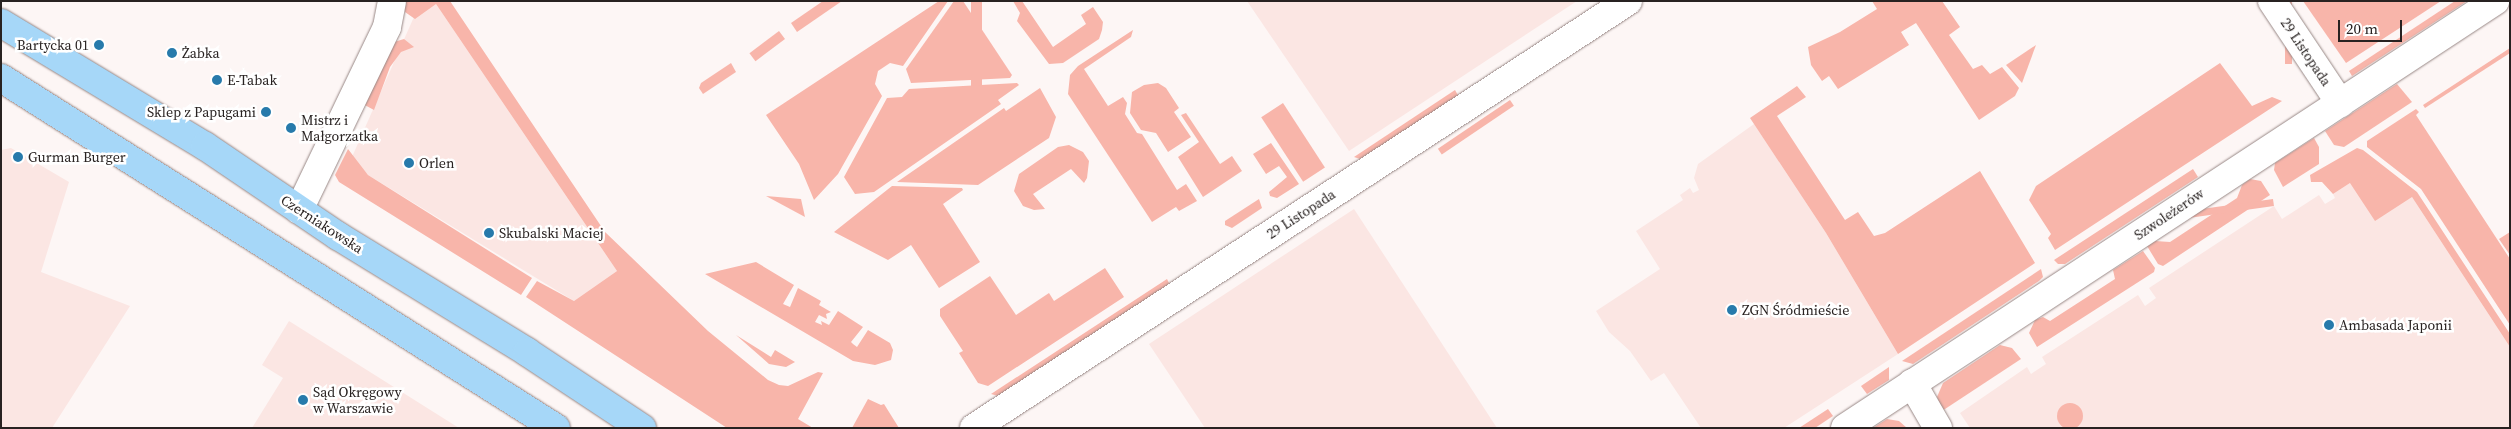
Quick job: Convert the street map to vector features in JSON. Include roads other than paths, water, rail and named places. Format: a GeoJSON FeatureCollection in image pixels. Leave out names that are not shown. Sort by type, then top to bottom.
{"type":"FeatureCollection","features":[{"type":"Feature","properties":{"kind":"main road","name":"Czerniakowska"},"geometry":{"type":"LineString","coordinates":[[1,23],[206,146],[299,210],[642,428]]}},
{"type":"Feature","properties":{"kind":"main road"},"geometry":{"type":"LineString","coordinates":[[1,78],[556,428]]}},
{"type":"Feature","properties":{"kind":"street"},"geometry":{"type":"LineString","coordinates":[[299,210],[388,27],[392,1]]}},
{"type":"Feature","properties":{"kind":"street","name":"29 Listopada"},"geometry":{"type":"LineString","coordinates":[[974,428],[1628,1]]}},
{"type":"Feature","properties":{"kind":"street","name":"29 Listopada"},"geometry":{"type":"LineString","coordinates":[[2272,1],[2340,103]]}},
{"type":"Feature","properties":{"kind":"street","name":"Szwoleżerów"},"geometry":{"type":"LineString","coordinates":[[1845,428],[2495,1]]}},
{"type":"Feature","properties":{"kind":"street"},"geometry":{"type":"LineString","coordinates":[[1903,389],[1922,428]]}},
{"type":"Feature","properties":{"kind":"street"},"geometry":{"type":"LineString","coordinates":[[1903,389],[1938,428]]}},
{"type":"Feature","properties":{"kind":"place","name":"Bartycka 01"},"geometry":{"type":"Point","coordinates":[99,45]}},
{"type":"Feature","properties":{"kind":"place","name":"Żabka"},"geometry":{"type":"Point","coordinates":[172,53]}},
{"type":"Feature","properties":{"kind":"place","name":"E-Tabak"},"geometry":{"type":"Point","coordinates":[217,80]}},
{"type":"Feature","properties":{"kind":"place","name":"Sklep z Papugami"},"geometry":{"type":"Point","coordinates":[266,112]}},
{"type":"Feature","properties":{"kind":"place","name":"Mistrz i Małgorzatka"},"geometry":{"type":"Point","coordinates":[291,128]}},
{"type":"Feature","properties":{"kind":"place","name":"Gurman Burger"},"geometry":{"type":"Point","coordinates":[18,157]}},
{"type":"Feature","properties":{"kind":"place","name":"Orlen"},"geometry":{"type":"Point","coordinates":[409,163]}},
{"type":"Feature","properties":{"kind":"place","name":"Skubalski Maciej"},"geometry":{"type":"Point","coordinates":[489,233]}},
{"type":"Feature","properties":{"kind":"place","name":"ZGN Śródmieście"},"geometry":{"type":"Point","coordinates":[1732,310]}},
{"type":"Feature","properties":{"kind":"place","name":"Ambasada Japonii"},"geometry":{"type":"Point","coordinates":[2329,325]}},
{"type":"Feature","properties":{"kind":"place","name":"Sąd Okręgowy w Warszawie"},"geometry":{"type":"Point","coordinates":[303,400]}}]}
